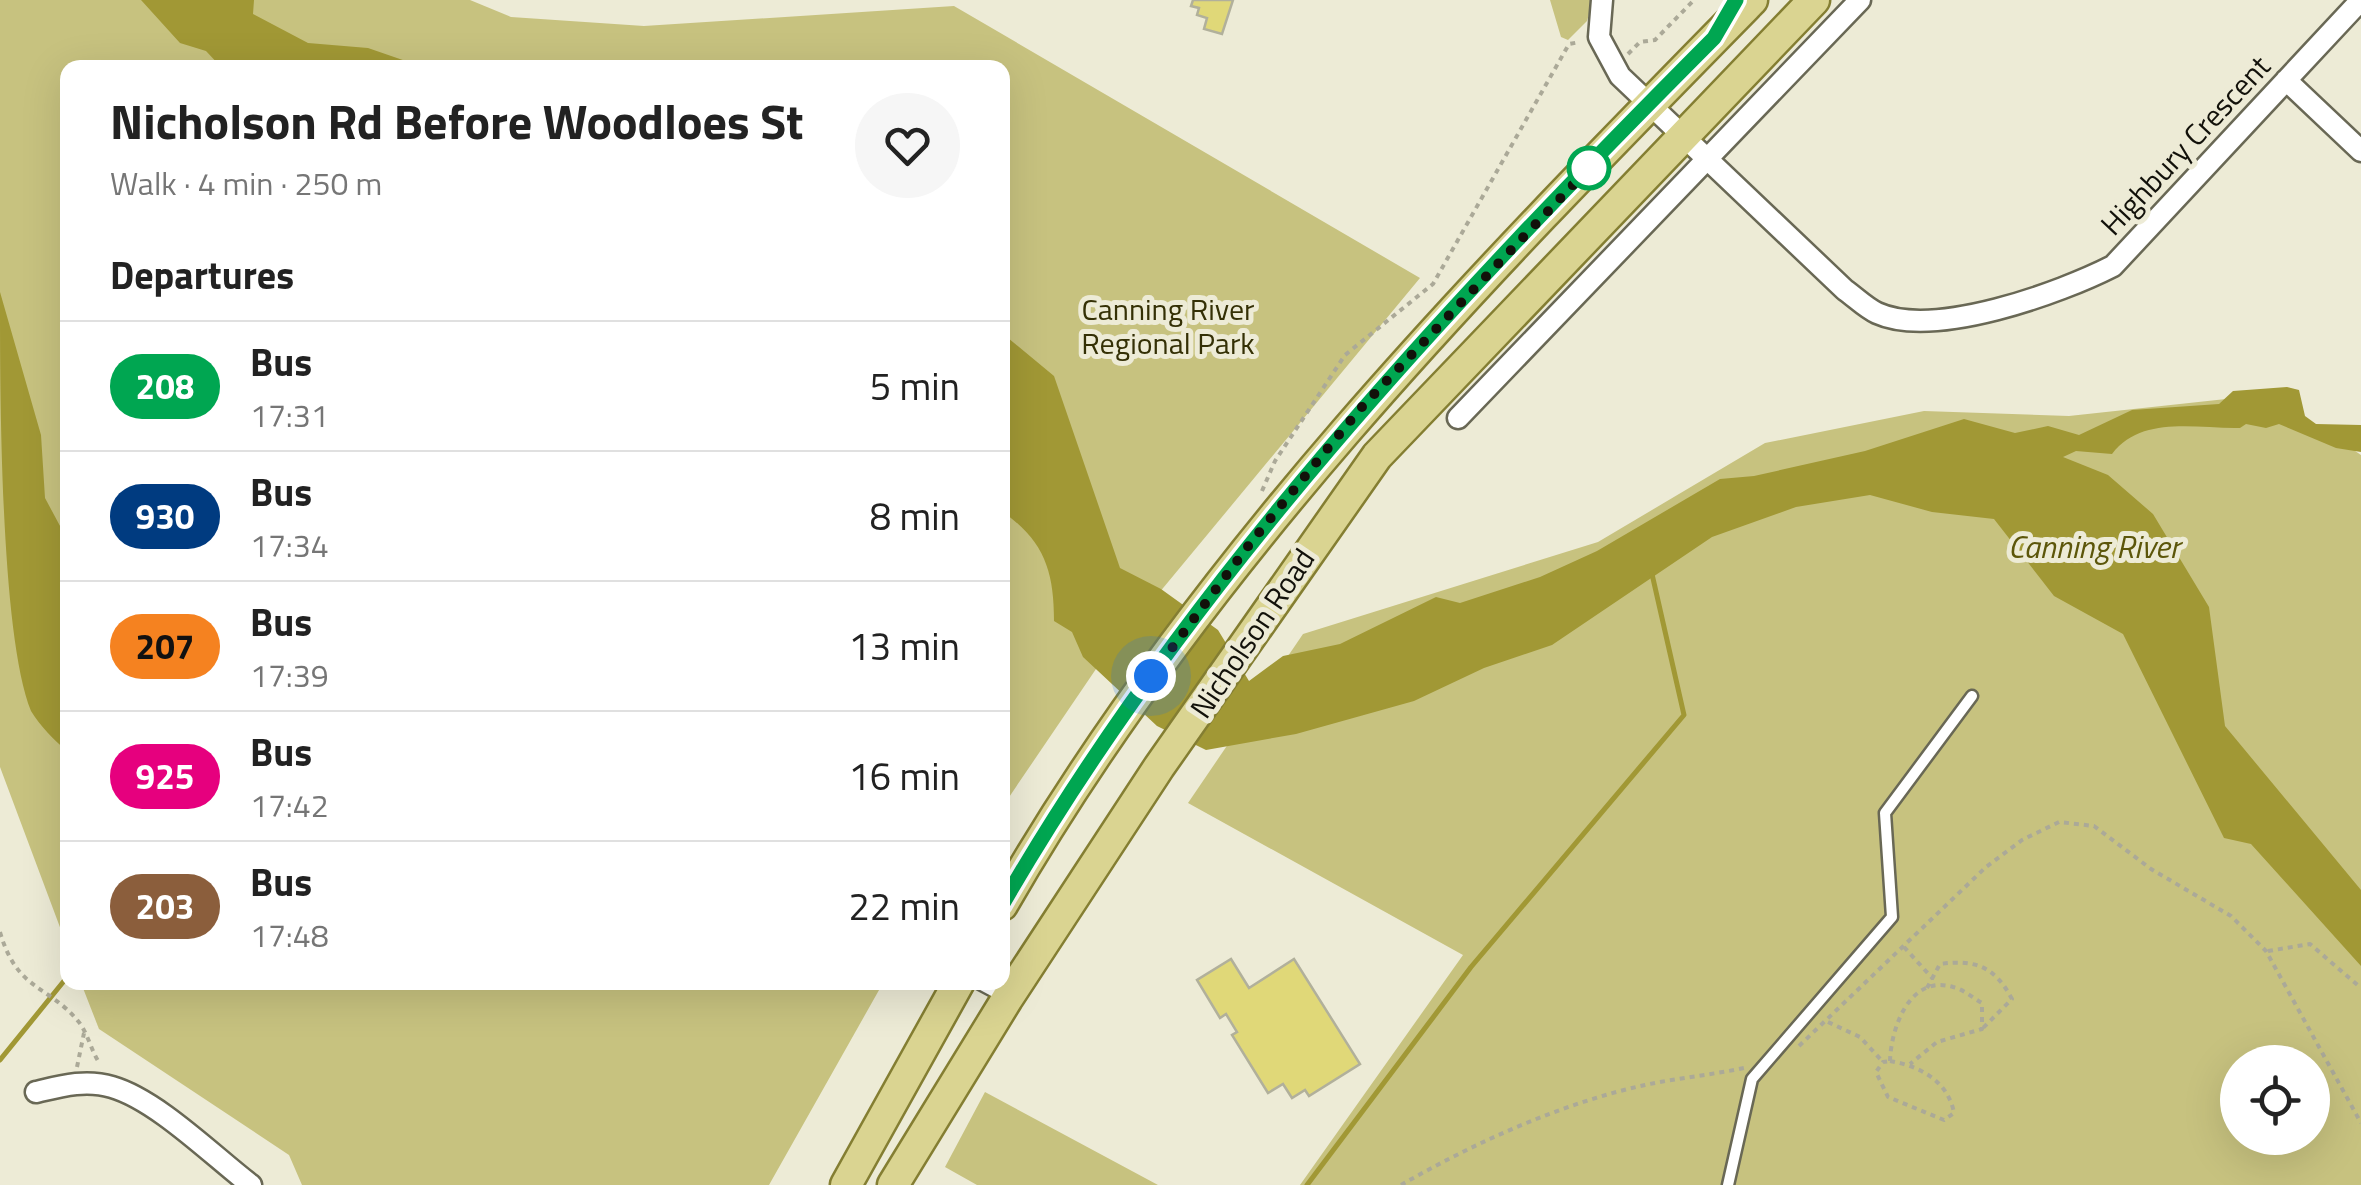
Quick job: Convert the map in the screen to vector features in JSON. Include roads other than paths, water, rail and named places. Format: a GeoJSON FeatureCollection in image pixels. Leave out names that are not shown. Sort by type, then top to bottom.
{"type":"FeatureCollection","features":[{"type":"Feature","properties":{"kind":"main road","name":"Nicholson Road"},"geometry":{"type":"LineString","coordinates":[[1010,893],[1094,760],[1252,541],[1360,409],[1752,0]]}},
{"type":"Feature","properties":{"kind":"main road","name":"Nicholson Road"},"geometry":{"type":"LineString","coordinates":[[894,1185],[1007,999],[1160,768],[1376,456],[1814,0]]}},
{"type":"Feature","properties":{"kind":"main road"},"geometry":{"type":"LineString","coordinates":[[846,1185],[955,990]]}},
{"type":"Feature","properties":{"kind":"street"},"geometry":{"type":"LineString","coordinates":[[1602,0],[1599,38],[1614,68],[1683,136]]}},
{"type":"Feature","properties":{"kind":"street"},"geometry":{"type":"LineString","coordinates":[[1458,418],[1860,0]]}},
{"type":"Feature","properties":{"kind":"street","name":"Highbury Crescent"},"geometry":{"type":"LineString","coordinates":[[1683,136],[1845,290],[1878,313],[1909,319],[2003,308],[2064,291],[2113,266],[2361,0]]}},
{"type":"Feature","properties":{"kind":"street"},"geometry":{"type":"LineString","coordinates":[[2286,80],[2361,151]]}},
{"type":"Feature","properties":{"kind":"street"},"geometry":{"type":"LineString","coordinates":[[36,1092],[74,1082],[110,1086],[133,1096],[251,1185]]}},
{"type":"Feature","properties":{"kind":"lane"},"geometry":{"type":"LineString","coordinates":[[1714,38],[1736,0]]}},
{"type":"Feature","properties":{"kind":"lane"},"geometry":{"type":"LineString","coordinates":[[1728,1185],[1752,1078],[1892,917],[1885,813],[1972,696]]}},
{"type":"Feature","properties":{"kind":"lane"},"geometry":{"type":"LineString","coordinates":[[991,990],[1007,999]]}},
{"type":"Feature","properties":{"kind":"water"},"geometry":{"type":"Polygon","coordinates":[[[141,0],[254,0],[253,14],[308,43],[368,48],[403,60],[214,60],[206,51],[180,43],[141,0]]]}},
{"type":"Feature","properties":{"kind":"water"},"geometry":{"type":"Polygon","coordinates":[[[0,292],[41,435],[45,498],[60,526],[60,744],[31,711],[21,675],[8,570],[0,292]]]}},
{"type":"Feature","properties":{"kind":"water","name":"Canning River"},"geometry":{"type":"Polygon","coordinates":[[[1010,340],[1054,376],[1120,568],[1161,589],[1218,630],[1249,681],[1283,656],[1340,644],[1436,597],[1460,603],[1540,577],[1597,551],[1720,479],[1754,476],[1865,451],[1964,419],[2015,433],[2048,426],[2079,435],[2132,410],[2219,404],[2233,391],[2287,387],[2299,390],[2305,416],[2316,424],[2361,425],[2361,452],[2336,448],[2279,424],[2266,428],[2246,424],[2240,428],[2154,429],[2124,442],[2112,454],[2076,451],[2063,457],[2108,475],[2153,514],[2209,607],[2225,726],[2361,890],[2361,966],[2251,844],[2224,838],[2123,634],[2054,596],[1994,519],[1932,512],[1870,495],[1796,507],[1712,537],[1552,645],[1484,668],[1414,701],[1296,734],[1206,750],[1157,726],[1083,657],[1072,632],[1054,621],[1049,572],[1037,546],[1010,518],[1010,340]]]}},
{"type":"Feature","properties":{"kind":"waterway"},"geometry":{"type":"LineString","coordinates":[[1307,1185],[1471,967],[1684,715],[1652,574]]}},
{"type":"Feature","properties":{"kind":"waterway"},"geometry":{"type":"LineString","coordinates":[[0,1060],[60,986]]}},
{"type":"Feature","properties":{"kind":"park label","name":"Canning River Regional Park"},"geometry":{"type":"Point","coordinates":[1168,326]}}]}
